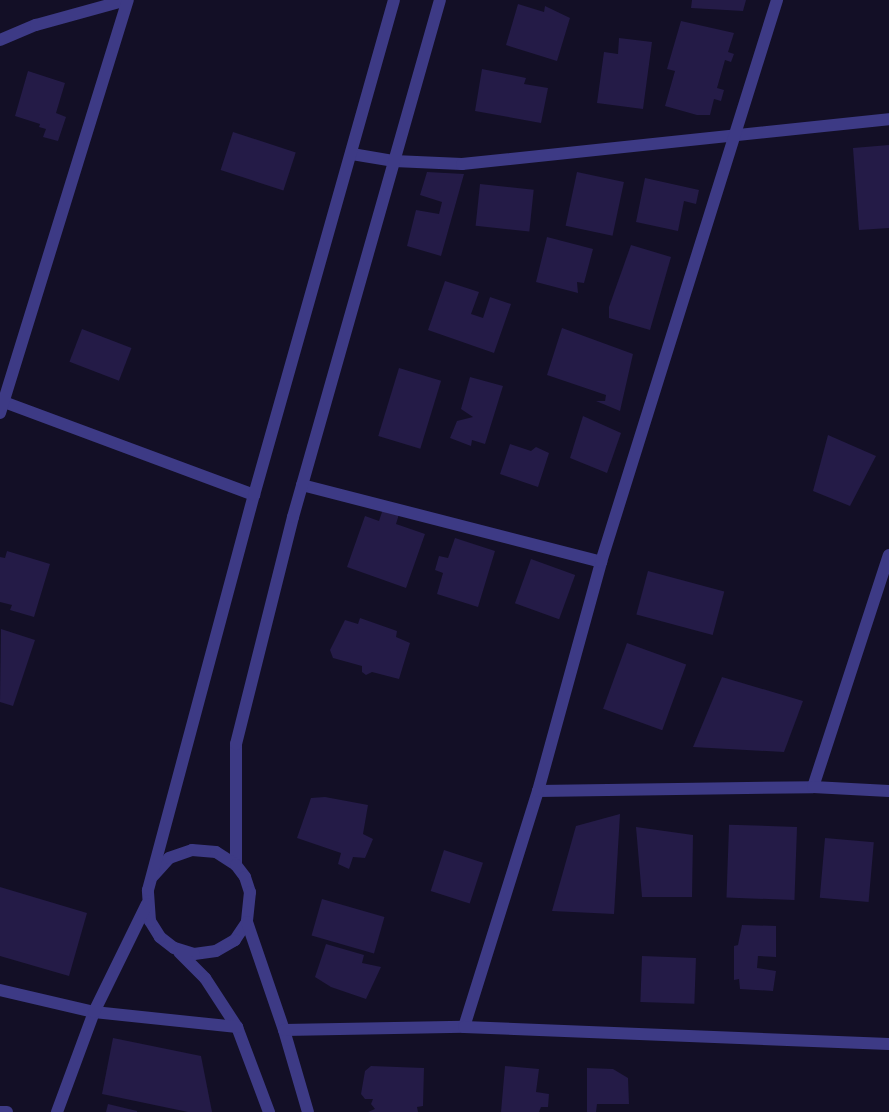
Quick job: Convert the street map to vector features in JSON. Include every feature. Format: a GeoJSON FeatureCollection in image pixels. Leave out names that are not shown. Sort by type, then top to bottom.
{"type":"FeatureCollection","features":[{"type":"Feature","properties":{"kind":"street"},"geometry":{"type":"LineString","coordinates":[[0,40],[36,25],[128,0]]}},
{"type":"Feature","properties":{"kind":"street"},"geometry":{"type":"LineString","coordinates":[[128,0],[2,408],[254,495]]}},
{"type":"Feature","properties":{"kind":"street"},"geometry":{"type":"LineString","coordinates":[[57,1112],[94,1012],[147,904],[254,495],[394,0]]}},
{"type":"Feature","properties":{"kind":"street"},"geometry":{"type":"LineString","coordinates":[[308,1112],[284,1030],[247,922],[250,892],[236,865],[236,744],[302,485],[440,0]]}},
{"type":"Feature","properties":{"kind":"street"},"geometry":{"type":"LineString","coordinates":[[464,1027],[538,791],[601,562],[736,137],[777,0]]}},
{"type":"Feature","properties":{"kind":"street"},"geometry":{"type":"LineString","coordinates":[[352,154],[394,161],[462,164],[736,137],[889,119]]}},
{"type":"Feature","properties":{"kind":"street"},"geometry":{"type":"LineString","coordinates":[[302,485],[601,562]]}},
{"type":"Feature","properties":{"kind":"street"},"geometry":{"type":"LineString","coordinates":[[813,787],[889,555]]}},
{"type":"Feature","properties":{"kind":"street"},"geometry":{"type":"LineString","coordinates":[[538,791],[813,787],[889,791]]}},
{"type":"Feature","properties":{"kind":"street"},"geometry":{"type":"LineString","coordinates":[[153,876],[169,858],[192,850],[216,852],[236,865]]}},
{"type":"Feature","properties":{"kind":"street"},"geometry":{"type":"LineString","coordinates":[[147,904],[150,922],[160,937],[205,978],[237,1027],[269,1112]]}},
{"type":"Feature","properties":{"kind":"street"},"geometry":{"type":"LineString","coordinates":[[174,948],[194,954],[216,951],[235,940],[247,922]]}},
{"type":"Feature","properties":{"kind":"street"},"geometry":{"type":"LineString","coordinates":[[0,990],[94,1012],[237,1027]]}},
{"type":"Feature","properties":{"kind":"street"},"geometry":{"type":"LineString","coordinates":[[284,1030],[464,1027],[889,1044]]}},
{"type":"Feature","properties":{"kind":"street"},"geometry":{"type":"LineString","coordinates":[[0,1112],[7,1112]]}},
{"type":"Feature","properties":{"kind":"building"},"geometry":{"type":"Polygon","coordinates":[[[692,0],[746,0],[743,11],[691,8],[692,0]]]}},
{"type":"Feature","properties":{"kind":"building"},"geometry":{"type":"Polygon","coordinates":[[[518,4],[544,12],[545,6],[570,18],[557,61],[506,45],[518,4]]]}},
{"type":"Feature","properties":{"kind":"building"},"geometry":{"type":"Polygon","coordinates":[[[681,21],[734,33],[728,52],[734,54],[731,62],[725,60],[717,88],[724,90],[721,101],[714,99],[710,115],[697,115],[665,106],[675,71],[667,69],[681,21]]]}},
{"type":"Feature","properties":{"kind":"building"},"geometry":{"type":"Polygon","coordinates":[[[619,38],[652,42],[643,109],[597,103],[604,52],[618,54],[619,38]]]}},
{"type":"Feature","properties":{"kind":"building"},"geometry":{"type":"Polygon","coordinates":[[[482,69],[526,78],[524,84],[548,88],[541,123],[475,111],[482,69]]]}},
{"type":"Feature","properties":{"kind":"building"},"geometry":{"type":"Polygon","coordinates":[[[28,71],[65,83],[56,113],[66,117],[58,141],[43,137],[46,129],[39,127],[40,124],[15,116],[28,71]]]}},
{"type":"Feature","properties":{"kind":"building"},"geometry":{"type":"Polygon","coordinates":[[[233,132],[296,152],[283,190],[221,170],[233,132]]]}},
{"type":"Feature","properties":{"kind":"building"},"geometry":{"type":"Polygon","coordinates":[[[889,145],[889,228],[859,230],[853,148],[889,145]]]}},
{"type":"Feature","properties":{"kind":"building"},"geometry":{"type":"Polygon","coordinates":[[[427,172],[464,174],[441,256],[407,246],[416,210],[439,214],[442,202],[420,195],[427,172]]]}},
{"type":"Feature","properties":{"kind":"building"},"geometry":{"type":"Polygon","coordinates":[[[577,172],[624,182],[613,236],[566,226],[577,172]]]}},
{"type":"Feature","properties":{"kind":"building"},"geometry":{"type":"Polygon","coordinates":[[[645,178],[699,190],[696,204],[684,201],[678,231],[636,222],[645,178]]]}},
{"type":"Feature","properties":{"kind":"building"},"geometry":{"type":"Polygon","coordinates":[[[480,184],[534,190],[529,231],[476,226],[480,184]]]}},
{"type":"Feature","properties":{"kind":"building"},"geometry":{"type":"Polygon","coordinates":[[[547,237],[593,249],[584,283],[577,282],[578,293],[536,282],[547,237]]]}},
{"type":"Feature","properties":{"kind":"building"},"geometry":{"type":"Polygon","coordinates":[[[631,245],[671,257],[650,330],[609,318],[609,307],[631,245]]]}},
{"type":"Feature","properties":{"kind":"building"},"geometry":{"type":"Polygon","coordinates":[[[445,281],[479,292],[471,314],[483,318],[490,297],[511,304],[494,353],[428,330],[445,281]]]}},
{"type":"Feature","properties":{"kind":"building"},"geometry":{"type":"Polygon","coordinates":[[[562,328],[633,354],[620,411],[596,401],[605,401],[606,395],[547,375],[562,328]]]}},
{"type":"Feature","properties":{"kind":"building"},"geometry":{"type":"Polygon","coordinates":[[[82,329],[131,348],[119,381],[69,362],[82,329]]]}},
{"type":"Feature","properties":{"kind":"building"},"geometry":{"type":"Polygon","coordinates":[[[399,368],[441,381],[420,449],[378,436],[399,368]]]}},
{"type":"Feature","properties":{"kind":"building"},"geometry":{"type":"Polygon","coordinates":[[[470,377],[503,386],[485,444],[472,440],[471,446],[450,438],[457,421],[473,417],[461,409],[470,377]]]}},
{"type":"Feature","properties":{"kind":"building"},"geometry":{"type":"Polygon","coordinates":[[[583,416],[621,433],[607,473],[570,458],[583,416]]]}},
{"type":"Feature","properties":{"kind":"building"},"geometry":{"type":"Polygon","coordinates":[[[828,435],[876,456],[850,506],[813,491],[828,435]]]}},
{"type":"Feature","properties":{"kind":"building"},"geometry":{"type":"Polygon","coordinates":[[[510,444],[531,451],[536,447],[549,453],[538,487],[500,474],[510,444]]]}},
{"type":"Feature","properties":{"kind":"building"},"geometry":{"type":"Polygon","coordinates":[[[384,506],[400,511],[396,524],[425,534],[406,588],[347,567],[365,516],[379,521],[384,506]]]}},
{"type":"Feature","properties":{"kind":"building"},"geometry":{"type":"Polygon","coordinates":[[[455,538],[495,551],[478,607],[437,594],[443,573],[435,570],[439,556],[448,558],[455,538]]]}},
{"type":"Feature","properties":{"kind":"building"},"geometry":{"type":"Polygon","coordinates":[[[7,551],[50,564],[34,617],[10,610],[12,605],[0,602],[0,557],[5,558],[7,551]]]}},
{"type":"Feature","properties":{"kind":"building"},"geometry":{"type":"Polygon","coordinates":[[[531,559],[575,575],[559,619],[515,603],[531,559]]]}},
{"type":"Feature","properties":{"kind":"building"},"geometry":{"type":"Polygon","coordinates":[[[648,571],[724,591],[713,635],[636,614],[648,571]]]}},
{"type":"Feature","properties":{"kind":"building"},"geometry":{"type":"Polygon","coordinates":[[[360,618],[397,631],[396,637],[410,643],[399,679],[372,672],[366,675],[362,672],[362,666],[333,658],[330,650],[345,620],[358,624],[360,618]]]}},
{"type":"Feature","properties":{"kind":"building"},"geometry":{"type":"Polygon","coordinates":[[[1,629],[35,640],[13,706],[0,702],[1,629]]]}},
{"type":"Feature","properties":{"kind":"building"},"geometry":{"type":"Polygon","coordinates":[[[627,643],[686,665],[662,730],[603,709],[627,643]]]}},
{"type":"Feature","properties":{"kind":"building"},"geometry":{"type":"Polygon","coordinates":[[[722,677],[803,701],[784,752],[693,747],[722,677]]]}},
{"type":"Feature","properties":{"kind":"building"},"geometry":{"type":"Polygon","coordinates":[[[325,797],[368,805],[363,834],[373,839],[365,858],[353,857],[349,869],[338,864],[341,853],[297,838],[311,798],[325,797]]]}},
{"type":"Feature","properties":{"kind":"building"},"geometry":{"type":"Polygon","coordinates":[[[620,814],[614,914],[552,911],[576,826],[620,814]]]}},
{"type":"Feature","properties":{"kind":"building"},"geometry":{"type":"Polygon","coordinates":[[[729,825],[797,827],[794,900],[726,898],[729,825]]]}},
{"type":"Feature","properties":{"kind":"building"},"geometry":{"type":"Polygon","coordinates":[[[636,827],[693,835],[692,897],[642,897],[636,827]]]}},
{"type":"Feature","properties":{"kind":"building"},"geometry":{"type":"Polygon","coordinates":[[[825,838],[874,842],[869,902],[820,898],[825,838]]]}},
{"type":"Feature","properties":{"kind":"building"},"geometry":{"type":"Polygon","coordinates":[[[444,850],[483,863],[470,904],[431,891],[444,850]]]}},
{"type":"Feature","properties":{"kind":"building"},"geometry":{"type":"Polygon","coordinates":[[[0,887],[87,913],[69,976],[0,956],[0,887]]]}},
{"type":"Feature","properties":{"kind":"building"},"geometry":{"type":"Polygon","coordinates":[[[322,899],[384,917],[374,953],[312,936],[322,899]]]}},
{"type":"Feature","properties":{"kind":"building"},"geometry":{"type":"Polygon","coordinates":[[[742,925],[776,926],[776,957],[758,956],[757,968],[776,971],[773,991],[740,989],[739,979],[734,980],[734,946],[738,945],[742,925]]]}},
{"type":"Feature","properties":{"kind":"building"},"geometry":{"type":"Polygon","coordinates":[[[326,944],[364,955],[362,963],[381,967],[366,999],[331,987],[315,977],[326,944]]]}},
{"type":"Feature","properties":{"kind":"building"},"geometry":{"type":"Polygon","coordinates":[[[642,956],[696,958],[694,1004],[640,1002],[642,956]]]}},
{"type":"Feature","properties":{"kind":"building"},"geometry":{"type":"Polygon","coordinates":[[[113,1038],[201,1056],[212,1112],[188,1112],[102,1094],[113,1038]]]}},
{"type":"Feature","properties":{"kind":"building"},"geometry":{"type":"Polygon","coordinates":[[[371,1066],[424,1068],[423,1106],[417,1107],[418,1112],[368,1112],[375,1109],[371,1104],[373,1099],[365,1099],[361,1094],[365,1071],[371,1066]]]}},
{"type":"Feature","properties":{"kind":"building"},"geometry":{"type":"Polygon","coordinates":[[[505,1066],[539,1069],[536,1092],[549,1094],[548,1107],[541,1107],[539,1112],[501,1112],[505,1066]]]}},
{"type":"Feature","properties":{"kind":"building"},"geometry":{"type":"Polygon","coordinates":[[[587,1068],[613,1069],[628,1078],[629,1104],[597,1104],[596,1112],[587,1112],[587,1068]]]}},
{"type":"Feature","properties":{"kind":"building"},"geometry":{"type":"Polygon","coordinates":[[[108,1104],[137,1111],[137,1112],[106,1112],[108,1104]]]}}]}
